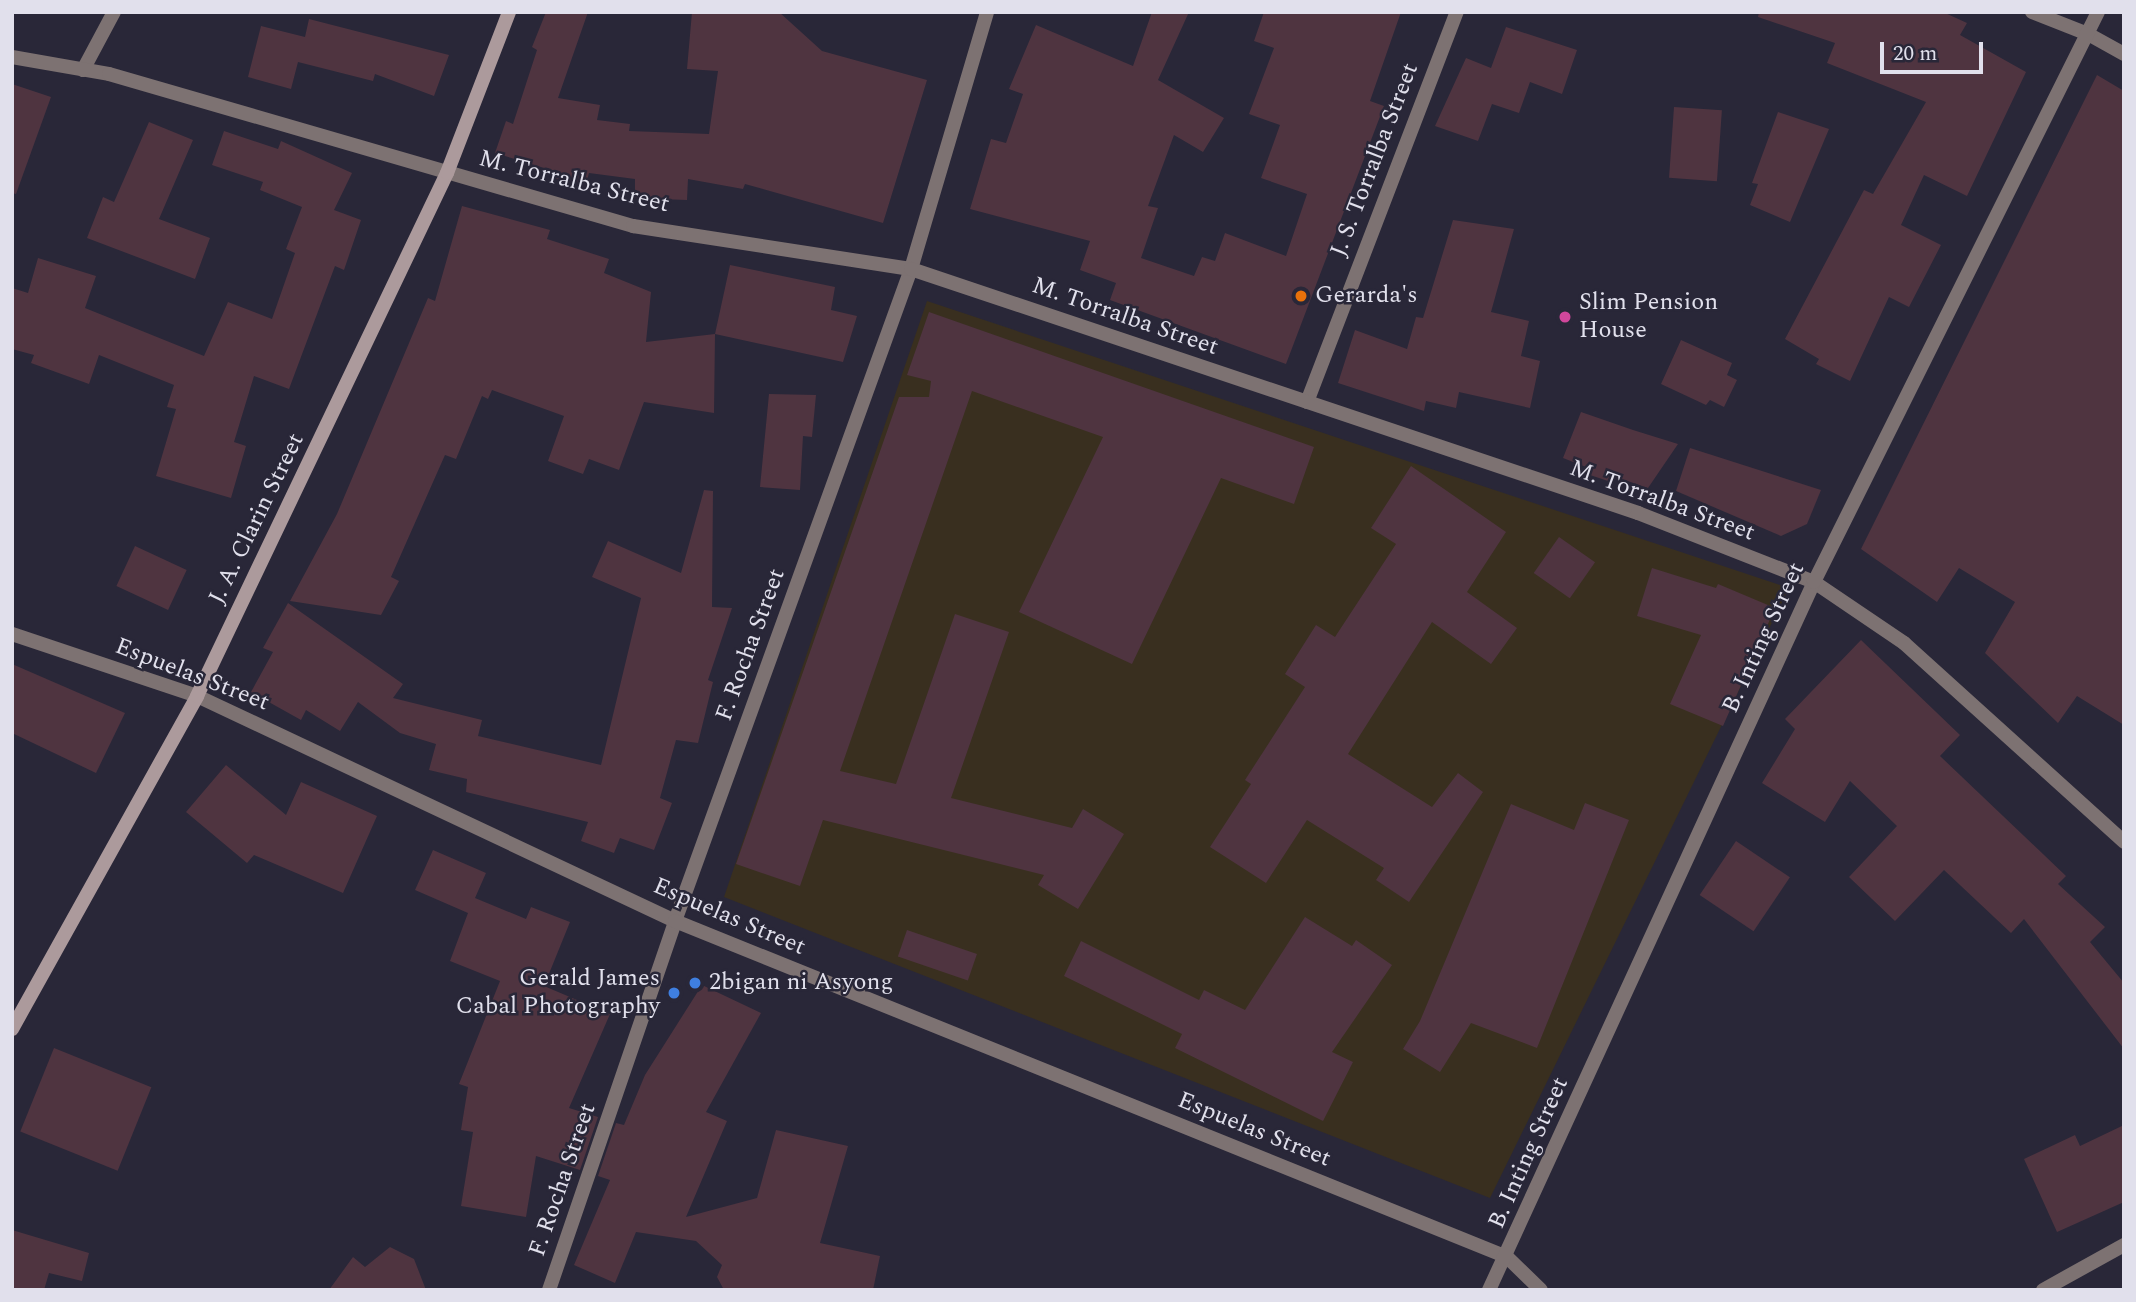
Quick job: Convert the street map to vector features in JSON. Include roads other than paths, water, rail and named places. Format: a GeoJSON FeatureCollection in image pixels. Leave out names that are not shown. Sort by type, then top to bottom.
{"type":"FeatureCollection","features":[{"type":"Feature","properties":{"kind":"main road","name":"J. A. Clarin Street"},"geometry":{"type":"LineString","coordinates":[[12,1029],[197,696],[447,173],[509,12]]}},
{"type":"Feature","properties":{"kind":"street"},"geometry":{"type":"LineString","coordinates":[[83,69],[114,12]]}},
{"type":"Feature","properties":{"kind":"street","name":"F. Rocha Street"},"geometry":{"type":"LineString","coordinates":[[549,1290],[675,921],[911,269],[987,12]]}},
{"type":"Feature","properties":{"kind":"street","name":"J. S. Torralba Street"},"geometry":{"type":"LineString","coordinates":[[1307,402],[1457,12]]}},
{"type":"Feature","properties":{"kind":"street"},"geometry":{"type":"LineString","coordinates":[[2032,12],[2088,34],[2124,54]]}},
{"type":"Feature","properties":{"kind":"street","name":"B. Inting Street"},"geometry":{"type":"LineString","coordinates":[[1489,1290],[1507,1256],[1814,582],[2098,12]]}},
{"type":"Feature","properties":{"kind":"street","name":"M. Torralba Street"},"geometry":{"type":"LineString","coordinates":[[12,57],[83,69],[632,226],[911,269],[1638,513],[1814,582],[1904,643],[2124,842]]}},
{"type":"Feature","properties":{"kind":"street","name":"Espuelas Street"},"geometry":{"type":"LineString","coordinates":[[12,634],[197,696],[675,921],[1507,1256],[1541,1290]]}},
{"type":"Feature","properties":{"kind":"street"},"geometry":{"type":"LineString","coordinates":[[2043,1290],[2124,1245]]}},
{"type":"Feature","properties":{"kind":"place","name":"Gerarda's"},"geometry":{"type":"Point","coordinates":[1301,296]}},
{"type":"Feature","properties":{"kind":"place","name":"Slim Pension House"},"geometry":{"type":"Point","coordinates":[1565,317]}},
{"type":"Feature","properties":{"kind":"place","name":"2bigan ni Asyong"},"geometry":{"type":"Point","coordinates":[695,983]}},
{"type":"Feature","properties":{"kind":"place","name":"Gerald James Cabal Photography"},"geometry":{"type":"Point","coordinates":[674,993]}}]}
